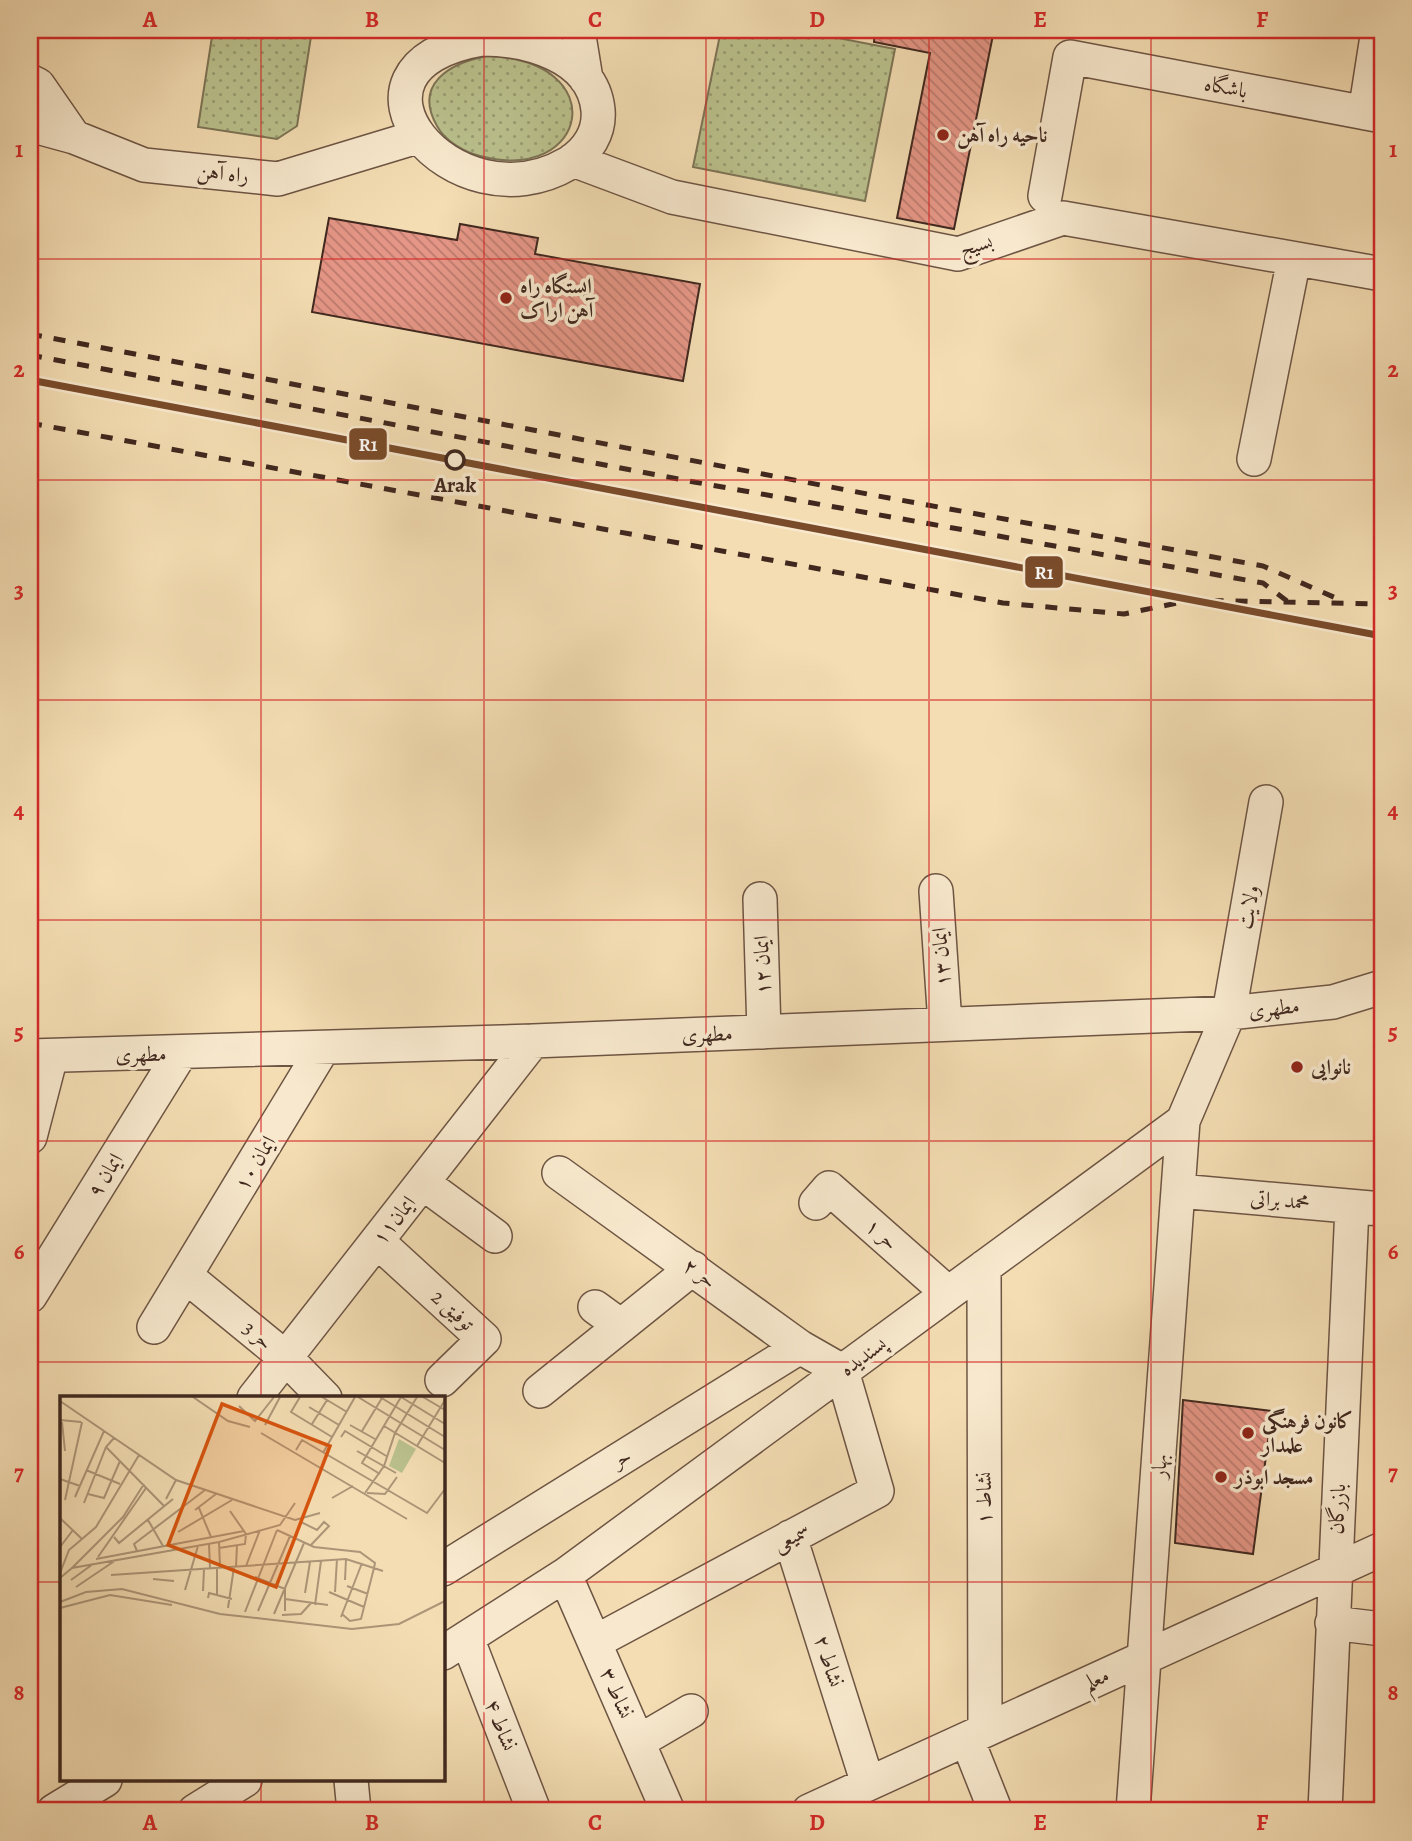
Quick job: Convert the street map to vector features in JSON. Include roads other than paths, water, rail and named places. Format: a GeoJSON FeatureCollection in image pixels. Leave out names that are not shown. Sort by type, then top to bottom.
{"type":"FeatureCollection","features":[{"type":"Feature","properties":{"kind":"street"},"geometry":{"type":"LineString","coordinates":[[578,30],[586,79],[597,100],[598,122],[590,143],[573,160],[536,176],[491,177],[449,163],[418,137],[410,125],[405,104],[409,83],[452,34],[522,42],[541,47],[567,61],[586,79]]}},
{"type":"Feature","properties":{"kind":"street"},"geometry":{"type":"LineString","coordinates":[[1374,115],[1378,30]]}},
{"type":"Feature","properties":{"kind":"street","name":"باشگاه"},"geometry":{"type":"LineString","coordinates":[[1045,196],[1070,57],[1374,115]]}},
{"type":"Feature","properties":{"kind":"street"},"geometry":{"type":"LineString","coordinates":[[30,82],[38,85],[74,137]]}},
{"type":"Feature","properties":{"kind":"street","name":"راه آهن"},"geometry":{"type":"LineString","coordinates":[[30,125],[74,137],[144,164],[278,179],[418,137]]}},
{"type":"Feature","properties":{"kind":"street","name":"بسیج"},"geometry":{"type":"LineString","coordinates":[[573,160],[672,197],[958,254],[1063,218],[1382,274]]}},
{"type":"Feature","properties":{"kind":"street"},"geometry":{"type":"LineString","coordinates":[[1254,459],[1294,259]]}},
{"type":"Feature","properties":{"kind":"street","name":"ولایت"},"geometry":{"type":"LineString","coordinates":[[1229,1013],[1266,802]]}},
{"type":"Feature","properties":{"kind":"street","name":"ایمان ۱۳"},"geometry":{"type":"LineString","coordinates":[[936,891],[945,1024]]}},
{"type":"Feature","properties":{"kind":"street","name":"ایمان ۱۲"},"geometry":{"type":"LineString","coordinates":[[760,899],[764,1032]]}},
{"type":"Feature","properties":{"kind":"street","name":"مطهری"},"geometry":{"type":"LineString","coordinates":[[41,1056],[180,1054],[1229,1013],[1333,1002],[1382,987]]}},
{"type":"Feature","properties":{"kind":"street"},"geometry":{"type":"LineString","coordinates":[[1183,1121],[1229,1013]]}},
{"type":"Feature","properties":{"kind":"street","name":"ایمان۱۱"},"geometry":{"type":"LineString","coordinates":[[256,1396],[533,1041]]}},
{"type":"Feature","properties":{"kind":"street","name":"ایمان ۱۰"},"geometry":{"type":"LineString","coordinates":[[154,1328],[323,1048]]}},
{"type":"Feature","properties":{"kind":"street","name":"ایمان ۹"},"geometry":{"type":"LineString","coordinates":[[31,1293],[180,1054]]}},
{"type":"Feature","properties":{"kind":"street"},"geometry":{"type":"LineString","coordinates":[[30,1137],[41,1056]]}},
{"type":"Feature","properties":{"kind":"street","name":"بهار"},"geometry":{"type":"LineString","coordinates":[[1133,1811],[1183,1121]]}},
{"type":"Feature","properties":{"kind":"street","name":"پسندیده"},"geometry":{"type":"LineString","coordinates":[[455,1646],[565,1575],[1183,1121]]}},
{"type":"Feature","properties":{"kind":"street","name":"حر ۲"},"geometry":{"type":"LineString","coordinates":[[559,1173],[800,1347],[842,1371]]}},
{"type":"Feature","properties":{"kind":"street"},"geometry":{"type":"LineString","coordinates":[[423,1182],[495,1236]]}},
{"type":"Feature","properties":{"kind":"street","name":"حر ۱"},"geometry":{"type":"LineString","coordinates":[[816,1203],[830,1188],[948,1293]]}},
{"type":"Feature","properties":{"kind":"street","name":"محمد براتی"},"geometry":{"type":"LineString","coordinates":[[1179,1191],[1367,1208]]}},
{"type":"Feature","properties":{"kind":"street","name":"بازرگان"},"geometry":{"type":"LineString","coordinates":[[1325,1811],[1334,1570],[1367,1208]]}},
{"type":"Feature","properties":{"kind":"street","name":"توفیق 2"},"geometry":{"type":"LineString","coordinates":[[377,1241],[484,1339],[443,1380]]}},
{"type":"Feature","properties":{"kind":"street","name":"نشاط ۱"},"geometry":{"type":"LineString","coordinates":[[976,1735],[984,1267]]}},
{"type":"Feature","properties":{"kind":"street"},"geometry":{"type":"LineString","coordinates":[[540,1391],[608,1316],[693,1268]]}},
{"type":"Feature","properties":{"kind":"street","name":"حر 3"},"geometry":{"type":"LineString","coordinates":[[187,1277],[286,1358],[322,1396]]}},
{"type":"Feature","properties":{"kind":"street","name":"حر"},"geometry":{"type":"LineString","coordinates":[[448,1554],[800,1347]]}},
{"type":"Feature","properties":{"kind":"street","name":"سمیعی"},"geometry":{"type":"LineString","coordinates":[[595,1642],[877,1491],[842,1371]]}},
{"type":"Feature","properties":{"kind":"street","name":"نشاط ۲"},"geometry":{"type":"LineString","coordinates":[[790,1537],[856,1796]]}},
{"type":"Feature","properties":{"kind":"street","name":"معلم"},"geometry":{"type":"LineString","coordinates":[[809,1811],[856,1796],[976,1735],[1382,1549]]}},
{"type":"Feature","properties":{"kind":"street","name":"نشاط ۳"},"geometry":{"type":"LineString","coordinates":[[565,1575],[668,1811]]}},
{"type":"Feature","properties":{"kind":"street"},"geometry":{"type":"LineString","coordinates":[[1332,1623],[1382,1629]]}},
{"type":"Feature","properties":{"kind":"street","name":"نشاط ۴"},"geometry":{"type":"LineString","coordinates":[[455,1646],[534,1811]]}},
{"type":"Feature","properties":{"kind":"street"},"geometry":{"type":"LineString","coordinates":[[638,1742],[691,1711]]}},
{"type":"Feature","properties":{"kind":"street"},"geometry":{"type":"LineString","coordinates":[[976,1735],[994,1807]]}},
{"type":"Feature","properties":{"kind":"street"},"geometry":{"type":"LineString","coordinates":[[72,1807],[103,1782]]}},
{"type":"Feature","properties":{"kind":"street"},"geometry":{"type":"LineString","coordinates":[[195,1811],[242,1782]]}},
{"type":"Feature","properties":{"kind":"street"},"geometry":{"type":"LineString","coordinates":[[351,1782],[354,1811]]}},
{"type":"Feature","properties":{"kind":"railway"},"geometry":{"type":"LineString","coordinates":[[30,334],[878,496],[1263,566],[1338,599]]}},
{"type":"Feature","properties":{"kind":"railway"},"geometry":{"type":"LineString","coordinates":[[30,355],[694,482],[1263,583],[1287,601]]}},
{"type":"Feature","properties":{"kind":"railway"},"geometry":{"type":"LineString","coordinates":[[30,423],[1003,603],[1124,614],[1192,600],[1382,604]]}},
{"type":"Feature","properties":{"kind":"place","name":"ناحیه راه آهن"},"geometry":{"type":"Point","coordinates":[943,135]}},
{"type":"Feature","properties":{"kind":"place","name":"ایستگاه راه آهن اراک"},"geometry":{"type":"Point","coordinates":[506,298]}},
{"type":"Feature","properties":{"kind":"place","name":"Arak"},"geometry":{"type":"Point","coordinates":[455,460]}},
{"type":"Feature","properties":{"kind":"place","name":"نانوایی"},"geometry":{"type":"Point","coordinates":[1297,1067]}},
{"type":"Feature","properties":{"kind":"place","name":"کانون فرهنگی علمدار"},"geometry":{"type":"Point","coordinates":[1248,1433]}},
{"type":"Feature","properties":{"kind":"place","name":"مسجد ابوذر"},"geometry":{"type":"Point","coordinates":[1221,1477]}}]}
